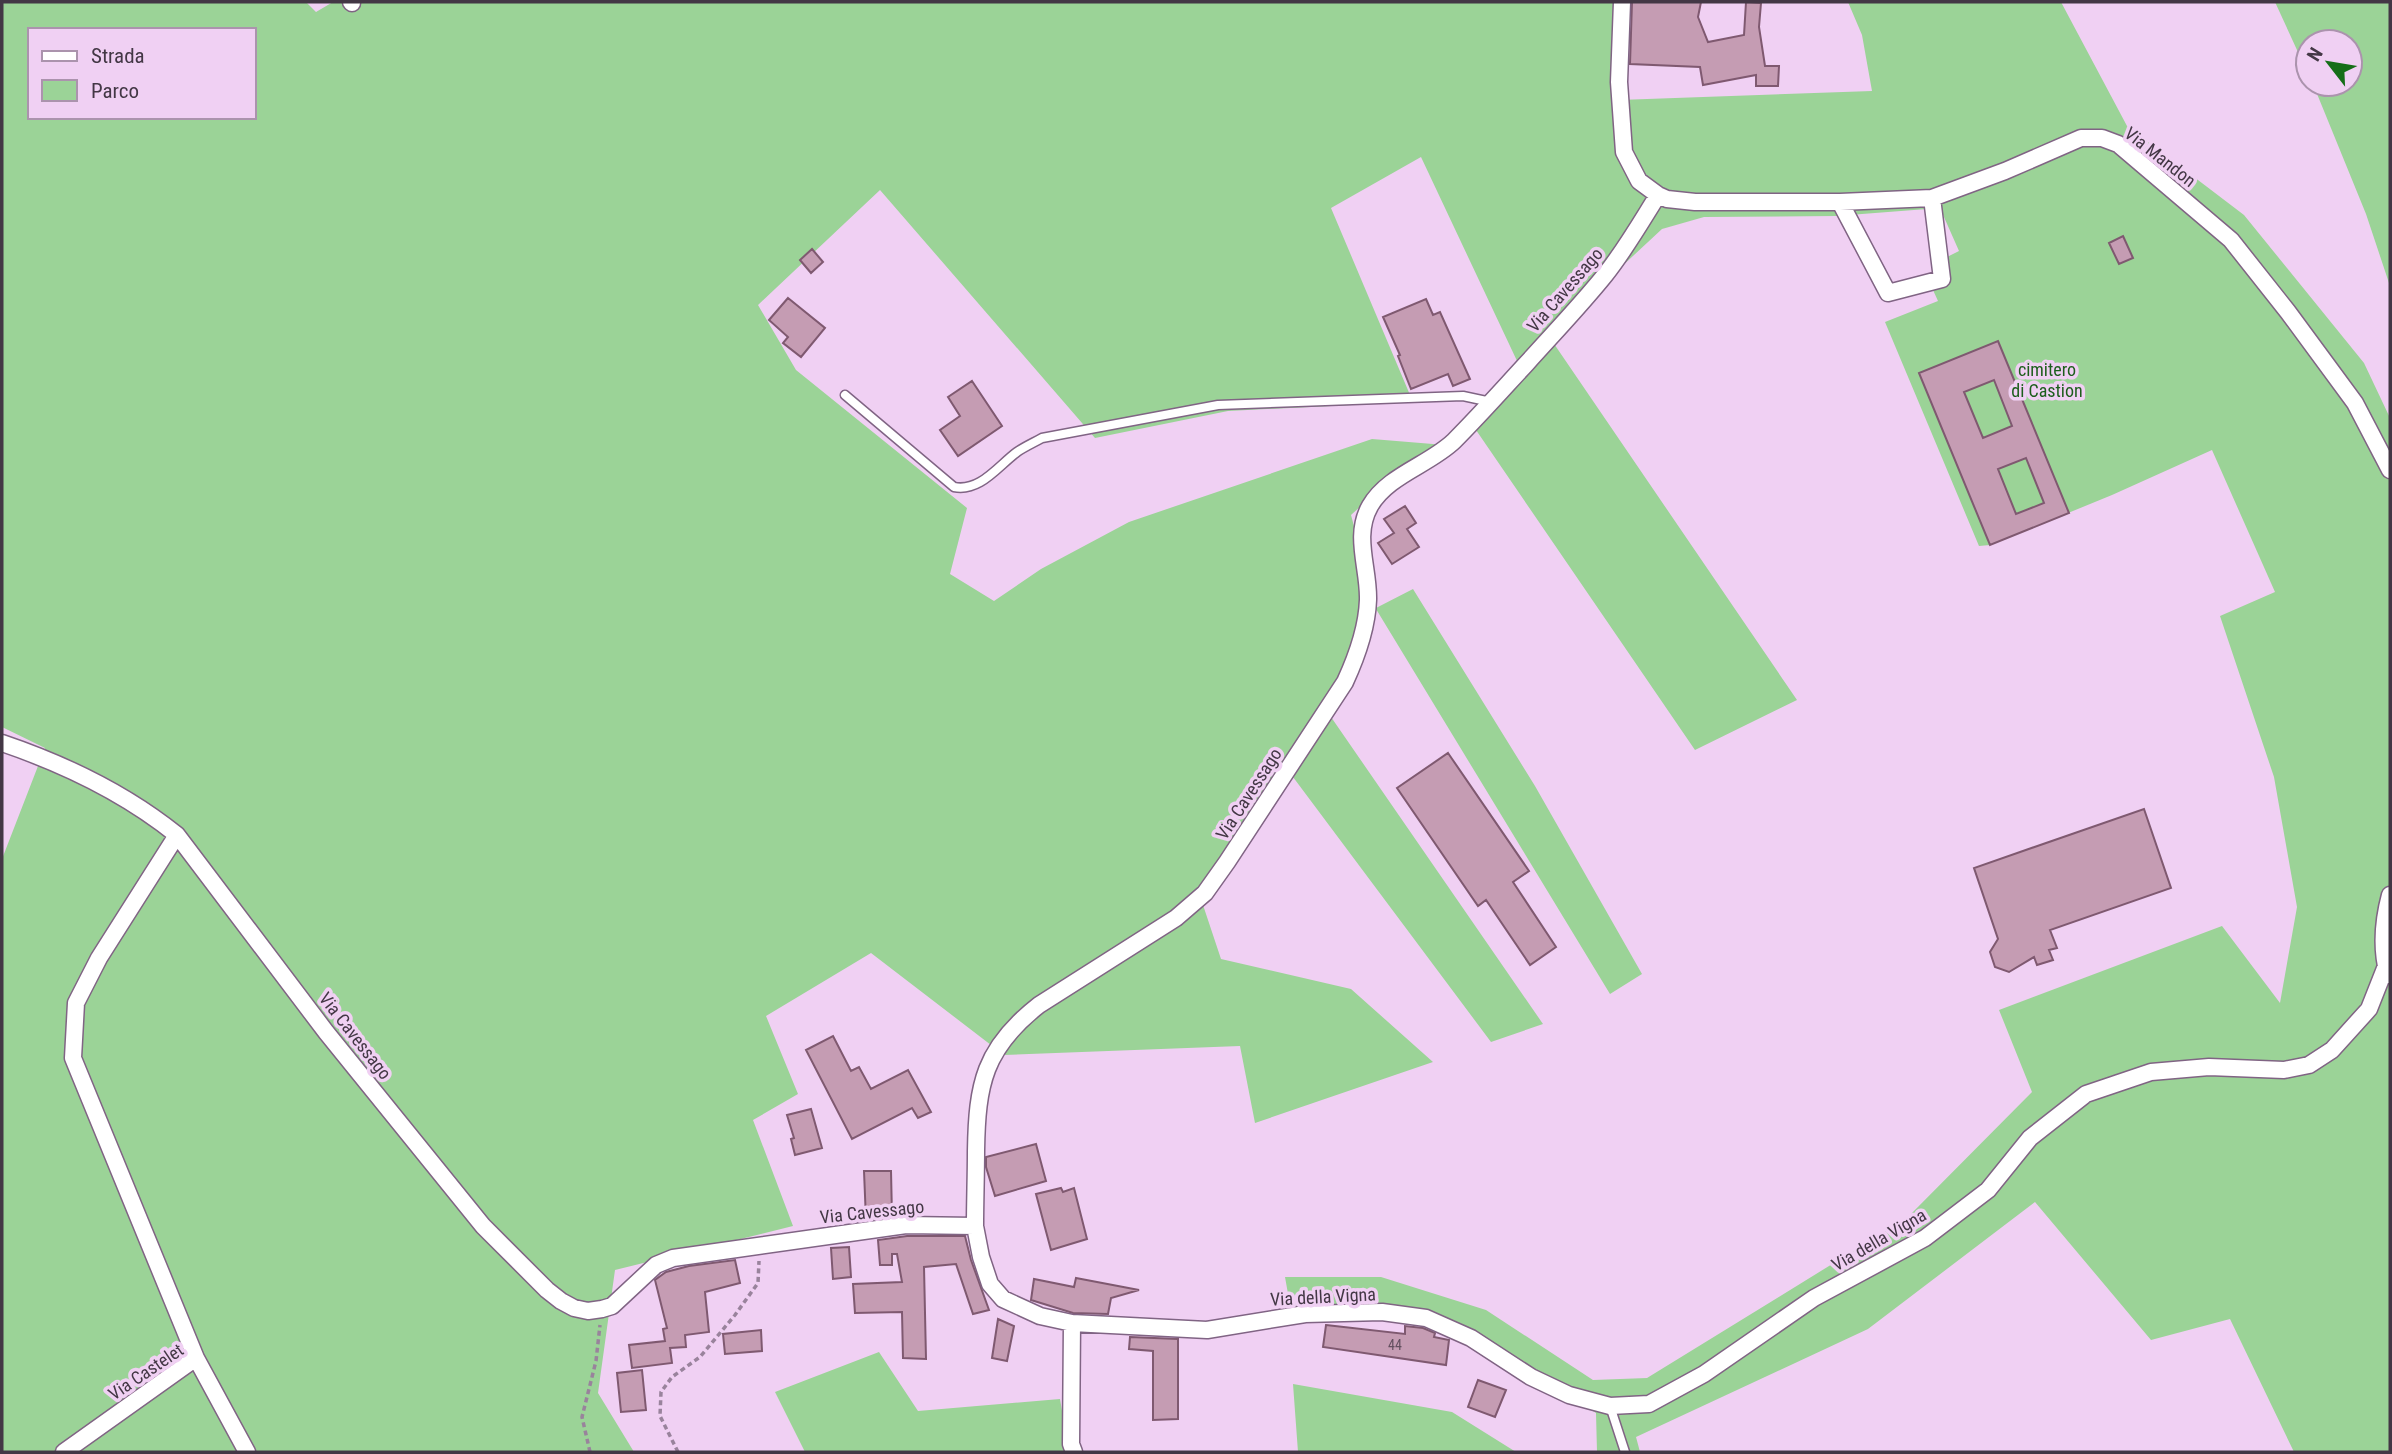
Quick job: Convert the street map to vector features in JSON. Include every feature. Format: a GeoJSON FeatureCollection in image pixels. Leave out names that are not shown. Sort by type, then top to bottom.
{"type":"FeatureCollection","features":[{"type":"Feature","properties":{"kind":"street"},"geometry":{"type":"LineString","coordinates":[[1622,2],[1619,82],[1622,142],[1639,181],[1658,195]]}},
{"type":"Feature","properties":{"kind":"street","name":"Via Mandon"},"geometry":{"type":"LineString","coordinates":[[1658,195],[1695,202],[1840,202],[1932,198],[2005,171],[2081,138],[2102,138],[2118,144],[2231,240],[2356,403],[2390,470]]}},
{"type":"Feature","properties":{"kind":"street","name":"Via Cavessago"},"geometry":{"type":"LineString","coordinates":[[2,743],[102,785],[146,810],[177,835],[326,1032],[483,1226],[561,1301],[588,1311],[602,1310],[612,1306],[656,1265],[665,1261],[759,1244],[906,1224],[975,1226],[976,1124],[980,1088],[1000,1044],[1023,1018],[1039,1006],[1191,906],[1217,877],[1345,682],[1352,666],[1364,630],[1368,601],[1361,538],[1369,508],[1383,490],[1446,449],[1491,402],[1604,276],[1658,195]]}},
{"type":"Feature","properties":{"kind":"street"},"geometry":{"type":"LineString","coordinates":[[1840,202],[1888,293],[1942,279],[1932,198]]}},
{"type":"Feature","properties":{"kind":"street"},"geometry":{"type":"LineString","coordinates":[[177,835],[99,958],[76,1003],[73,1058],[196,1358]]}},
{"type":"Feature","properties":{"kind":"street"},"geometry":{"type":"LineString","coordinates":[[2390,895],[2383,918],[2386,966],[2390,982]]}},
{"type":"Feature","properties":{"kind":"street","name":"Via della Vigna"},"geometry":{"type":"LineString","coordinates":[[975,1226],[990,1284],[1003,1299],[1040,1316],[1072,1323],[1207,1330],[1305,1314],[1382,1312],[1426,1318],[1471,1338],[1531,1377],[1569,1395],[1611,1406],[1649,1404],[1704,1374],[1814,1298],[1925,1238],[1988,1190],[2030,1138],[2086,1094],[2151,1072],[2208,1067],[2284,1070],[2309,1065],[2332,1050],[2369,1009],[2386,966]]}},
{"type":"Feature","properties":{"kind":"street"},"geometry":{"type":"LineString","coordinates":[[1072,1323],[1071,1444],[1074,1452]]}},
{"type":"Feature","properties":{"kind":"street","name":"Via Castelet"},"geometry":{"type":"LineString","coordinates":[[64,1452],[196,1358],[247,1452]]}},
{"type":"Feature","properties":{"kind":"lane"},"geometry":{"type":"LineString","coordinates":[[845,395],[954,487],[964,489],[980,484],[1019,451],[1042,438],[1219,405],[1463,396],[1491,402]]}},
{"type":"Feature","properties":{"kind":"lane"},"geometry":{"type":"LineString","coordinates":[[1611,1406],[1626,1452]]}},
{"type":"Feature","properties":{"kind":"path"},"geometry":{"type":"LineString","coordinates":[[678,1452],[660,1416],[661,1392],[672,1377],[700,1357],[736,1315],[758,1283],[759,1244]]}},
{"type":"Feature","properties":{"kind":"path"},"geometry":{"type":"LineString","coordinates":[[590,1452],[582,1417],[596,1361],[602,1310]]}},
{"type":"Feature","properties":{"kind":"green space","name":"cimitero di Castion"},"geometry":{"type":"Polygon","coordinates":[[[2,2],[306,2],[316,12],[333,2],[1618,2],[1619,100],[1872,91],[1862,35],[1848,2],[2061,2],[2127,126],[2244,215],[2364,363],[2390,418],[2390,1452],[2294,1452],[2230,1319],[2151,1340],[2035,1202],[1868,1329],[1636,1437],[1640,1452],[1597,1452],[1596,1413],[1473,1332],[1380,1303],[1290,1305],[1285,1277],[1381,1277],[1486,1310],[1593,1380],[1647,1378],[1907,1218],[2032,1092],[1999,1010],[2222,926],[2280,1003],[2297,907],[2274,777],[2220,616],[2275,592],[2212,450],[2112,495],[1990,545],[1979,546],[1885,322],[1938,301],[1933,290],[1947,257],[1959,251],[1940,208],[1836,216],[1704,217],[1662,229],[1548,335],[1797,700],[1695,750],[1476,430],[1388,481],[1351,515],[1376,608],[1413,589],[1535,786],[1642,974],[1610,994],[1376,609],[1365,647],[1331,717],[1543,1024],[1491,1042],[1293,777],[1203,905],[1221,959],[1351,989],[1433,1062],[1255,1123],[1240,1046],[1004,1055],[871,953],[766,1016],[798,1094],[753,1120],[793,1226],[615,1270],[598,1393],[634,1452],[2,1452],[2,859],[45,748],[2,727],[2,2]],[[1421,157],[1331,208],[1413,402],[1228,411],[1095,438],[880,190],[758,305],[796,370],[967,508],[950,574],[994,601],[1041,569],[1129,522],[1372,439],[1445,445],[1518,363],[1421,157]]]}},
{"type":"Feature","properties":{"kind":"green space"},"geometry":{"type":"Polygon","coordinates":[[[2275,2],[2390,2],[2390,286],[2366,214],[2319,98],[2364,98],[2364,28],[2294,28],[2294,43],[2275,2]]]}},
{"type":"Feature","properties":{"kind":"green space"},"geometry":{"type":"Polygon","coordinates":[[[879,1352],[918,1411],[1060,1399],[1069,1452],[805,1452],[775,1392],[879,1352]]]}},
{"type":"Feature","properties":{"kind":"green space"},"geometry":{"type":"Polygon","coordinates":[[[1293,1384],[1452,1412],[1516,1452],[1298,1452],[1293,1384]]]}},
{"type":"Feature","properties":{"kind":"building"},"geometry":{"type":"Polygon","coordinates":[[[1632,2],[1701,2],[1698,17],[1708,42],[1744,35],[1746,2],[1761,3],[1759,27],[1765,66],[1779,66],[1778,86],[1756,86],[1756,75],[1703,85],[1700,67],[1630,64],[1632,2]]]}},
{"type":"Feature","properties":{"kind":"building"},"geometry":{"type":"Polygon","coordinates":[[[2123,236],[2133,258],[2119,264],[2109,243],[2123,236]]]}},
{"type":"Feature","properties":{"kind":"building"},"geometry":{"type":"Polygon","coordinates":[[[812,249],[823,262],[811,273],[800,260],[812,249]]]}},
{"type":"Feature","properties":{"kind":"building"},"geometry":{"type":"Polygon","coordinates":[[[788,298],[825,328],[801,357],[783,343],[788,337],[769,320],[788,298]]]}},
{"type":"Feature","properties":{"kind":"building"},"geometry":{"type":"Polygon","coordinates":[[[1426,299],[1433,315],[1440,312],[1470,379],[1453,386],[1448,374],[1411,389],[1383,317],[1426,299]]]}},
{"type":"Feature","properties":{"kind":"building"},"geometry":{"type":"Polygon","coordinates":[[[1998,341],[2069,513],[1990,545],[1919,373],[1998,341]],[[1994,380],[1964,392],[1983,438],[2012,426],[1994,380]],[[2026,458],[1998,469],[2016,514],[2044,503],[2026,458]]]}},
{"type":"Feature","properties":{"kind":"building"},"geometry":{"type":"Polygon","coordinates":[[[972,381],[1002,426],[958,456],[940,430],[960,416],[948,397],[972,381]]]}},
{"type":"Feature","properties":{"kind":"building"},"geometry":{"type":"Polygon","coordinates":[[[1405,506],[1416,523],[1407,529],[1419,547],[1392,564],[1378,543],[1394,533],[1384,519],[1405,506]]]}},
{"type":"Feature","properties":{"kind":"building"},"geometry":{"type":"Polygon","coordinates":[[[1448,753],[1529,871],[1513,882],[1556,947],[1530,965],[1486,900],[1478,906],[1397,788],[1448,753]]]}},
{"type":"Feature","properties":{"kind":"building"},"geometry":{"type":"Polygon","coordinates":[[[2144,809],[2171,888],[2050,930],[2057,948],[2049,950],[2053,960],[2037,965],[2034,957],[2009,972],[1995,967],[1990,952],[1998,939],[1974,868],[2144,809]]]}},
{"type":"Feature","properties":{"kind":"building"},"geometry":{"type":"Polygon","coordinates":[[[833,1036],[851,1071],[859,1067],[871,1089],[908,1070],[931,1112],[918,1118],[912,1108],[852,1139],[806,1050],[833,1036]]]}},
{"type":"Feature","properties":{"kind":"building"},"geometry":{"type":"Polygon","coordinates":[[[811,1109],[822,1148],[795,1155],[791,1139],[794,1138],[787,1115],[811,1109]]]}},
{"type":"Feature","properties":{"kind":"building"},"geometry":{"type":"Polygon","coordinates":[[[1036,1144],[1046,1181],[995,1196],[986,1167],[986,1157],[1036,1144]]]}},
{"type":"Feature","properties":{"kind":"building"},"geometry":{"type":"Polygon","coordinates":[[[864,1171],[891,1171],[892,1216],[866,1220],[864,1171]]]}},
{"type":"Feature","properties":{"kind":"building"},"geometry":{"type":"Polygon","coordinates":[[[1061,1188],[1063,1192],[1074,1188],[1087,1239],[1051,1250],[1036,1194],[1061,1188]]]}},
{"type":"Feature","properties":{"kind":"building"},"geometry":{"type":"Polygon","coordinates":[[[907,1236],[965,1236],[989,1310],[973,1314],[956,1264],[924,1267],[926,1359],[903,1358],[902,1312],[855,1313],[853,1284],[902,1282],[897,1254],[892,1254],[892,1265],[880,1265],[878,1240],[907,1236]]]}},
{"type":"Feature","properties":{"kind":"building"},"geometry":{"type":"Polygon","coordinates":[[[849,1247],[851,1277],[833,1279],[831,1248],[849,1247]]]}},
{"type":"Feature","properties":{"kind":"building"},"geometry":{"type":"Polygon","coordinates":[[[735,1260],[740,1283],[705,1292],[709,1332],[685,1335],[686,1347],[670,1348],[672,1363],[632,1368],[629,1345],[665,1341],[663,1329],[667,1328],[655,1280],[666,1272],[689,1266],[735,1260]]]}},
{"type":"Feature","properties":{"kind":"building"},"geometry":{"type":"Polygon","coordinates":[[[1076,1278],[1139,1290],[1111,1298],[1108,1314],[1073,1313],[1031,1300],[1034,1279],[1074,1287],[1076,1278]]]}},
{"type":"Feature","properties":{"kind":"building"},"geometry":{"type":"Polygon","coordinates":[[[998,1319],[1014,1326],[1007,1361],[992,1358],[998,1319]]]}},
{"type":"Feature","properties":{"kind":"building"},"geometry":{"type":"Polygon","coordinates":[[[1326,1325],[1405,1334],[1405,1326],[1423,1328],[1435,1333],[1434,1337],[1449,1340],[1446,1365],[1323,1347],[1326,1325]]]}},
{"type":"Feature","properties":{"kind":"building"},"geometry":{"type":"Polygon","coordinates":[[[761,1330],[762,1351],[725,1354],[723,1334],[761,1330]]]}},
{"type":"Feature","properties":{"kind":"building"},"geometry":{"type":"Polygon","coordinates":[[[1130,1337],[1178,1339],[1178,1419],[1153,1420],[1153,1351],[1129,1349],[1130,1337]]]}},
{"type":"Feature","properties":{"kind":"building"},"geometry":{"type":"Polygon","coordinates":[[[642,1370],[646,1410],[621,1412],[617,1373],[642,1370]]]}},
{"type":"Feature","properties":{"kind":"building"},"geometry":{"type":"Polygon","coordinates":[[[1478,1380],[1506,1390],[1495,1417],[1468,1407],[1478,1380]]]}}]}
